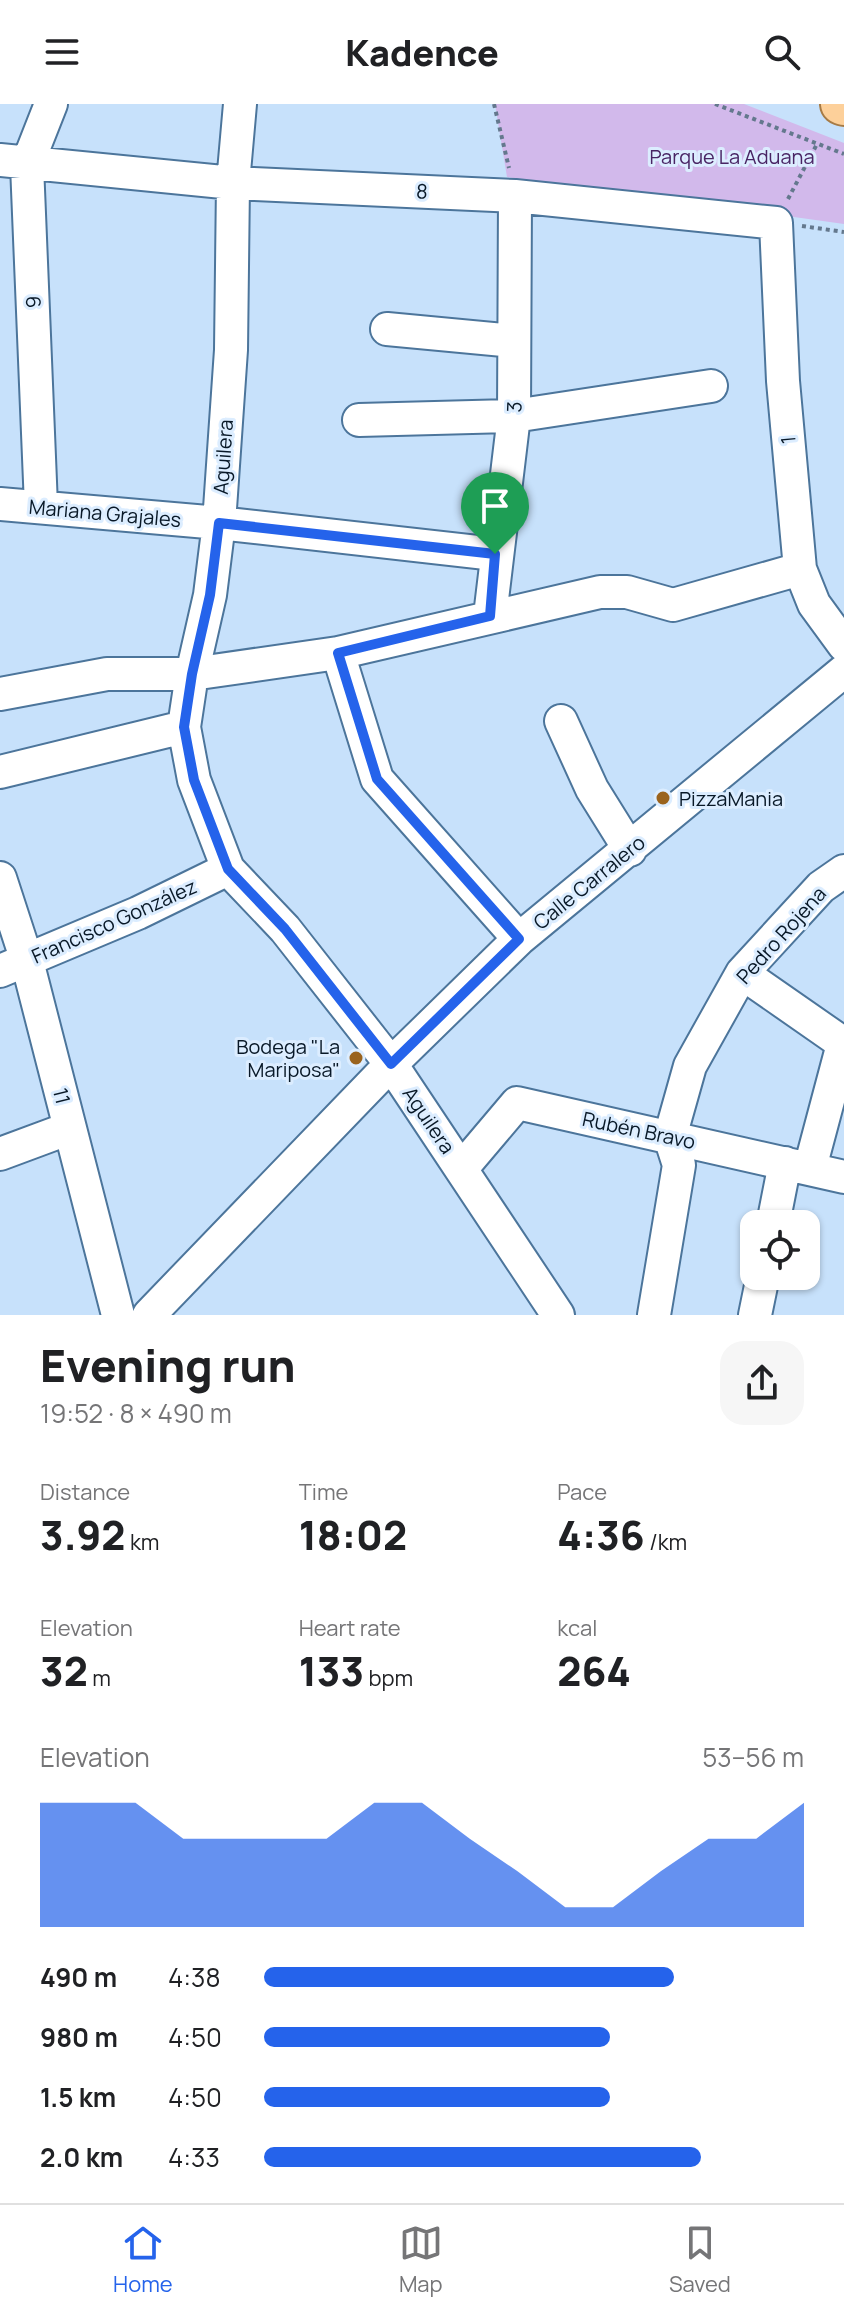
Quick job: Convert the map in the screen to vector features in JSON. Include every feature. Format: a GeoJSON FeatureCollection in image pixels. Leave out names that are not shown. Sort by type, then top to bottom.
{"type":"FeatureCollection","features":[{"type":"Feature","properties":{"kind":"street","name":"9"},"geometry":{"type":"LineString","coordinates":[[41,506],[13,162],[51,104]]}},
{"type":"Feature","properties":{"kind":"street","name":"Aguilera"},"geometry":{"type":"LineString","coordinates":[[240,104],[233,183],[231,350],[219,523],[210,595],[184,727],[194,780],[228,869],[285,929],[391,1064],[558,1315]]}},
{"type":"Feature","properties":{"kind":"street","name":"8"},"geometry":{"type":"LineString","coordinates":[[13,162],[233,183],[330,173],[776,223]]}},
{"type":"Feature","properties":{"kind":"street","name":"3"},"geometry":{"type":"LineString","coordinates":[[490,616],[495,554],[514,416],[515,196]]}},
{"type":"Feature","properties":{"kind":"street","name":"1"},"geometry":{"type":"LineString","coordinates":[[776,223],[783,381],[800,569],[814,604],[844,645]]}},
{"type":"Feature","properties":{"kind":"street"},"geometry":{"type":"LineString","coordinates":[[387,329],[514,341]]}},
{"type":"Feature","properties":{"kind":"street"},"geometry":{"type":"LineString","coordinates":[[359,420],[514,416],[711,386]]}},
{"type":"Feature","properties":{"kind":"street","name":"Mariana Grajales"},"geometry":{"type":"LineString","coordinates":[[0,504],[219,523],[495,554]]}},
{"type":"Feature","properties":{"kind":"street"},"geometry":{"type":"LineString","coordinates":[[0,694],[107,674],[192,674],[338,653],[600,592],[627,592],[673,605],[800,569]]}},
{"type":"Feature","properties":{"kind":"street"},"geometry":{"type":"LineString","coordinates":[[338,653],[377,779],[519,939]]}},
{"type":"Feature","properties":{"kind":"street","name":"Calle Carralero"},"geometry":{"type":"LineString","coordinates":[[149,1315],[391,1064],[519,939],[844,671]]}},
{"type":"Feature","properties":{"kind":"street"},"geometry":{"type":"LineString","coordinates":[[561,721],[592,789],[630,850]]}},
{"type":"Feature","properties":{"kind":"street"},"geometry":{"type":"LineString","coordinates":[[0,772],[184,727]]}},
{"type":"Feature","properties":{"kind":"street","name":"Francisco González"},"geometry":{"type":"LineString","coordinates":[[13,966],[138,913],[228,869]]}},
{"type":"Feature","properties":{"kind":"street","name":"11"},"geometry":{"type":"LineString","coordinates":[[0,878],[13,966],[70,1128],[118,1315]]}},
{"type":"Feature","properties":{"kind":"street","name":"Pedro Rojena"},"geometry":{"type":"LineString","coordinates":[[670,1137],[690,1066],[742,973],[836,883]]}},
{"type":"Feature","properties":{"kind":"street"},"geometry":{"type":"LineString","coordinates":[[742,973],[844,1044],[779,1210]]}},
{"type":"Feature","properties":{"kind":"street","name":"Rubén Bravo"},"geometry":{"type":"LineString","coordinates":[[462,1168],[517,1103],[844,1177]]}},
{"type":"Feature","properties":{"kind":"street"},"geometry":{"type":"LineString","coordinates":[[0,1154],[70,1128]]}},
{"type":"Feature","properties":{"kind":"street"},"geometry":{"type":"LineString","coordinates":[[654,1315],[679,1165],[670,1137]]}},
{"type":"Feature","properties":{"kind":"street"},"geometry":{"type":"LineString","coordinates":[[755,1315],[760,1290]]}},
{"type":"Feature","properties":{"kind":"path"},"geometry":{"type":"LineString","coordinates":[[494,104],[515,196]]}},
{"type":"Feature","properties":{"kind":"path"},"geometry":{"type":"LineString","coordinates":[[715,104],[844,154]]}},
{"type":"Feature","properties":{"kind":"path"},"geometry":{"type":"LineString","coordinates":[[817,144],[776,223],[844,232]]}},
{"type":"Feature","properties":{"kind":"green space","name":"Parque La Aduana"},"geometry":{"type":"Polygon","coordinates":[[[495,104],[744,104],[844,143],[844,224],[507,177],[495,104]]]}},
{"type":"Feature","properties":{"kind":"place","name":"PizzaMania"},"geometry":{"type":"Point","coordinates":[663,798]}},
{"type":"Feature","properties":{"kind":"place","name":"Bodega \"La Mariposa\""},"geometry":{"type":"Point","coordinates":[356,1058]}},
{"type":"Feature","properties":{"kind":"route"},"geometry":{"type":"LineString","coordinates":[[219,523],[495,554],[490,616],[338,653],[377,779],[519,939],[391,1064],[285,929],[228,869],[194,780],[184,727],[210,595],[219,523]]}}]}
